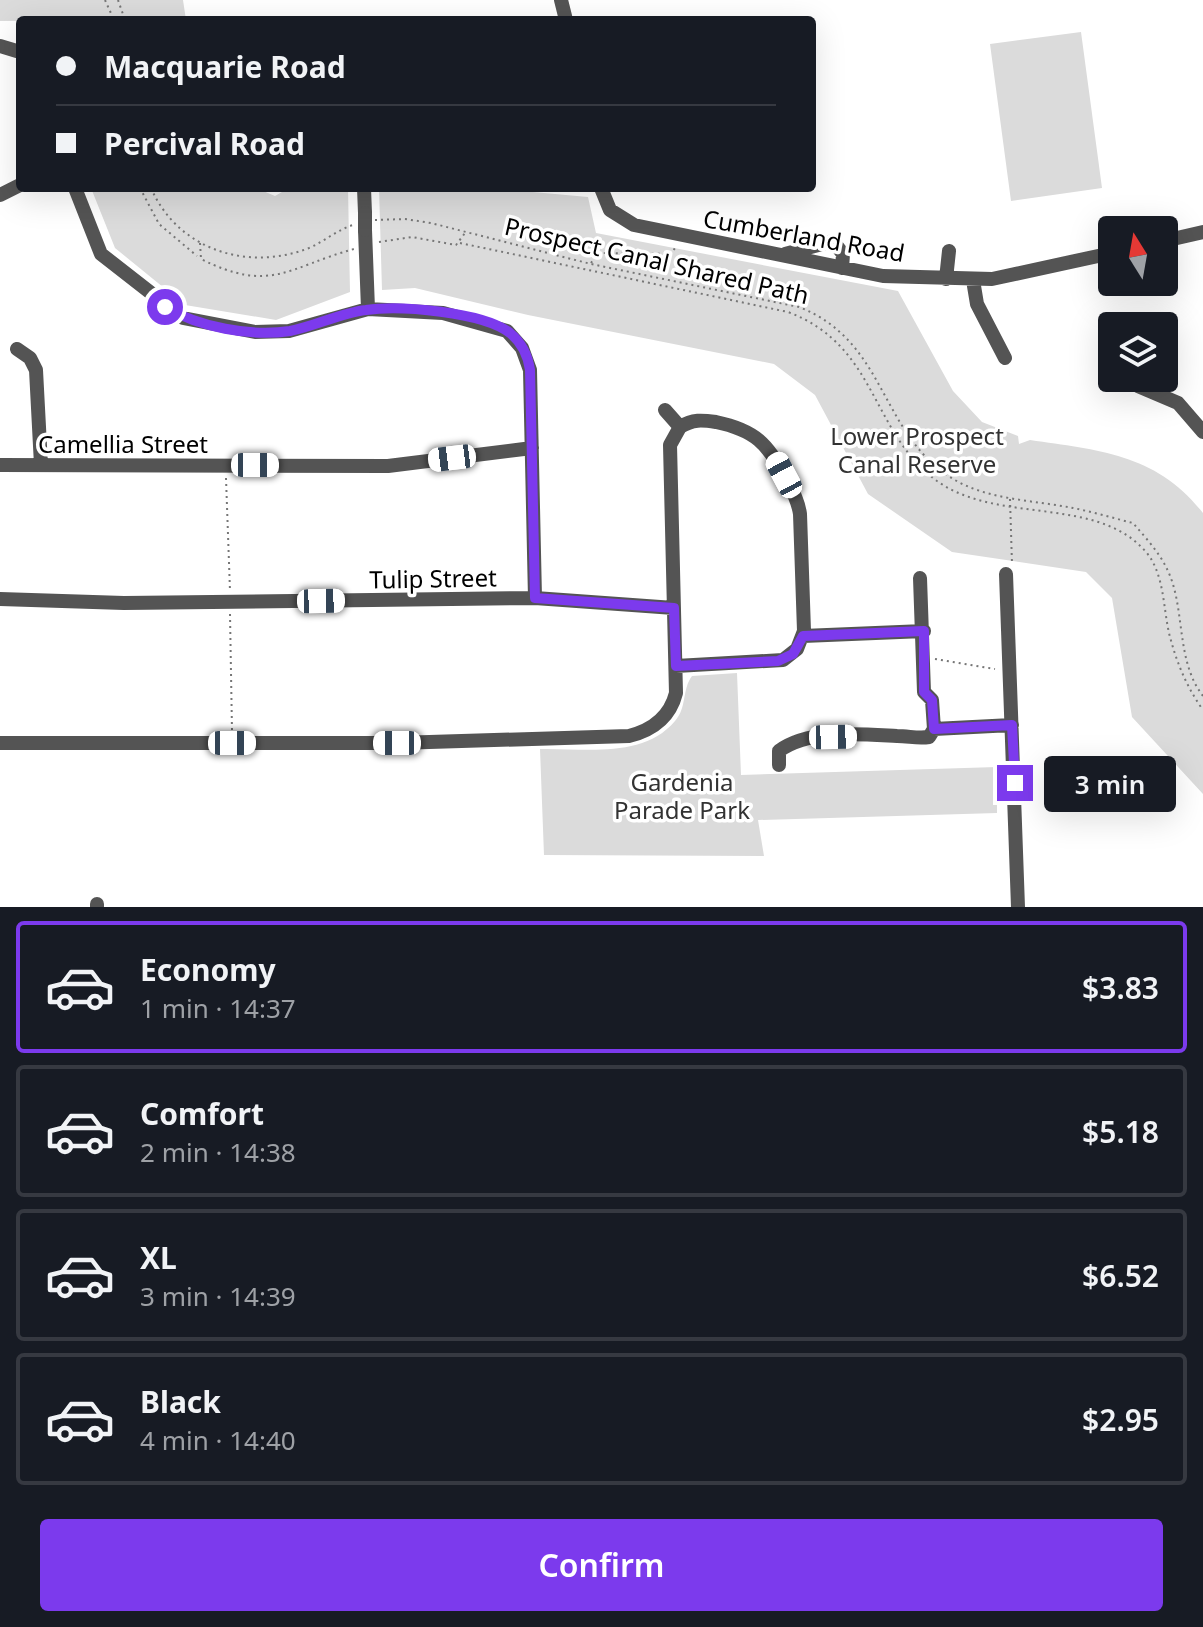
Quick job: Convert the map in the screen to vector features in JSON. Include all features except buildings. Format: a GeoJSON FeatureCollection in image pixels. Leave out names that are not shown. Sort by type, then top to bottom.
{"type":"FeatureCollection","features":[{"type":"Feature","properties":{"kind":"street"},"geometry":{"type":"LineString","coordinates":[[77,192],[101,254],[183,318],[255,332],[289,331],[368,309],[435,312],[507,331],[522,348],[529,364],[535,598]]}},
{"type":"Feature","properties":{"kind":"street"},"geometry":{"type":"LineString","coordinates":[[364,192],[368,309]]}},
{"type":"Feature","properties":{"kind":"street","name":"Cumberland Road"},"geometry":{"type":"LineString","coordinates":[[602,192],[608,207],[622,220],[680,235],[883,276],[973,280],[1013,276],[1098,256]]}},
{"type":"Feature","properties":{"kind":"street"},"geometry":{"type":"LineString","coordinates":[[1178,238],[1203,232]]}},
{"type":"Feature","properties":{"kind":"street"},"geometry":{"type":"LineString","coordinates":[[776,254],[793,253],[833,241],[843,254],[842,268]]}},
{"type":"Feature","properties":{"kind":"street"},"geometry":{"type":"LineString","coordinates":[[946,279],[949,251]]}},
{"type":"Feature","properties":{"kind":"street"},"geometry":{"type":"LineString","coordinates":[[973,280],[977,304],[1005,358]]}},
{"type":"Feature","properties":{"kind":"street"},"geometry":{"type":"LineString","coordinates":[[17,349],[33,362],[38,376],[41,465]]}},
{"type":"Feature","properties":{"kind":"street"},"geometry":{"type":"LineString","coordinates":[[1152,392],[1178,403],[1203,432]]}},
{"type":"Feature","properties":{"kind":"street"},"geometry":{"type":"LineString","coordinates":[[665,410],[680,427]]}},
{"type":"Feature","properties":{"kind":"street"},"geometry":{"type":"LineString","coordinates":[[0,743],[397,743],[629,736],[653,727],[667,712],[676,693],[670,445],[680,427],[701,420],[737,426],[759,437],[772,453],[799,505],[803,636],[793,654],[778,661],[676,666]]}},
{"type":"Feature","properties":{"kind":"street","name":"Camellia Street"},"geometry":{"type":"LineString","coordinates":[[0,465],[388,466],[532,448]]}},
{"type":"Feature","properties":{"kind":"street"},"geometry":{"type":"LineString","coordinates":[[1006,574],[1018,907]]}},
{"type":"Feature","properties":{"kind":"street"},"geometry":{"type":"LineString","coordinates":[[779,765],[779,751],[800,738],[929,737],[934,729],[932,700],[924,692],[926,674],[920,578]]}},
{"type":"Feature","properties":{"kind":"street","name":"Tulip Street"},"geometry":{"type":"LineString","coordinates":[[0,599],[139,603],[535,598],[674,608]]}},
{"type":"Feature","properties":{"kind":"street"},"geometry":{"type":"LineString","coordinates":[[803,636],[924,631]]}},
{"type":"Feature","properties":{"kind":"street"},"geometry":{"type":"LineString","coordinates":[[934,729],[1012,725]]}},
{"type":"Feature","properties":{"kind":"path"},"geometry":{"type":"LineString","coordinates":[[142,192],[159,224],[201,259],[241,275],[270,276],[299,271],[366,246],[412,237],[460,243],[788,312],[807,319],[822,327],[855,361],[901,439],[938,481],[1010,509],[1080,517],[1109,524],[1131,536],[1149,554],[1158,573],[1178,666],[1203,710]]}},
{"type":"Feature","properties":{"kind":"path"},"geometry":{"type":"LineString","coordinates":[[153,192],[160,207],[182,231],[239,258],[274,259],[312,247],[365,222]]}},
{"type":"Feature","properties":{"kind":"path","name":"Prospect Canal Shared Path"},"geometry":{"type":"LineString","coordinates":[[365,222],[405,219],[466,231],[591,264],[799,307],[820,315],[867,360],[912,442],[930,460],[963,483],[1010,497],[1133,523],[1168,570],[1183,647],[1195,686],[1203,696]]}},
{"type":"Feature","properties":{"kind":"path"},"geometry":{"type":"LineString","coordinates":[[460,243],[466,231]]}},
{"type":"Feature","properties":{"kind":"path"},"geometry":{"type":"LineString","coordinates":[[591,264],[598,253],[671,254],[675,252],[680,235]]}},
{"type":"Feature","properties":{"kind":"path"},"geometry":{"type":"LineString","coordinates":[[200,242],[201,259]]}},
{"type":"Feature","properties":{"kind":"path"},"geometry":{"type":"LineString","coordinates":[[1006,574],[1013,549],[1010,497]]}},
{"type":"Feature","properties":{"kind":"path"},"geometry":{"type":"LineString","coordinates":[[925,657],[1010,672]]}},
{"type":"Feature","properties":{"kind":"green space"},"geometry":{"type":"Polygon","coordinates":[[[0,0],[183,0],[185,16],[16,16],[16,21],[0,21],[0,0]]]}},
{"type":"Feature","properties":{"kind":"green space"},"geometry":{"type":"Polygon","coordinates":[[[1081,32],[1102,188],[1011,201],[990,44],[1081,32]]]}},
{"type":"Feature","properties":{"kind":"green space"},"geometry":{"type":"Polygon","coordinates":[[[93,192],[266,192],[275,196],[282,192],[348,192],[350,292],[276,320],[185,305],[115,248],[93,192]]]}},
{"type":"Feature","properties":{"kind":"green space","name":"Lower Prospect Canal Reserve"},"geometry":{"type":"Polygon","coordinates":[[[379,192],[534,192],[588,197],[596,233],[898,291],[953,391],[982,422],[1018,436],[1019,444],[1030,440],[1080,447],[1125,458],[1166,478],[1203,513],[1203,794],[1132,717],[1112,598],[1086,572],[952,552],[868,494],[815,395],[774,364],[528,315],[415,288],[382,290],[379,192]]]}},
{"type":"Feature","properties":{"kind":"green space","name":"Gardenia Parade Park"},"geometry":{"type":"Polygon","coordinates":[[[737,673],[741,775],[997,767],[997,813],[758,820],[764,856],[544,855],[540,749],[612,749],[647,741],[662,733],[679,716],[692,676],[737,673]]]}},
{"type":"Feature","properties":{"kind":"route"},"geometry":{"type":"LineString","coordinates":[[165,307],[183,318],[255,332],[289,331],[368,309],[435,312],[502,328],[522,348],[530,370],[535,598],[674,608],[676,666],[778,661],[793,654],[803,636],[924,631],[924,692],[932,700],[934,729],[1012,725],[1015,783]]}}]}
